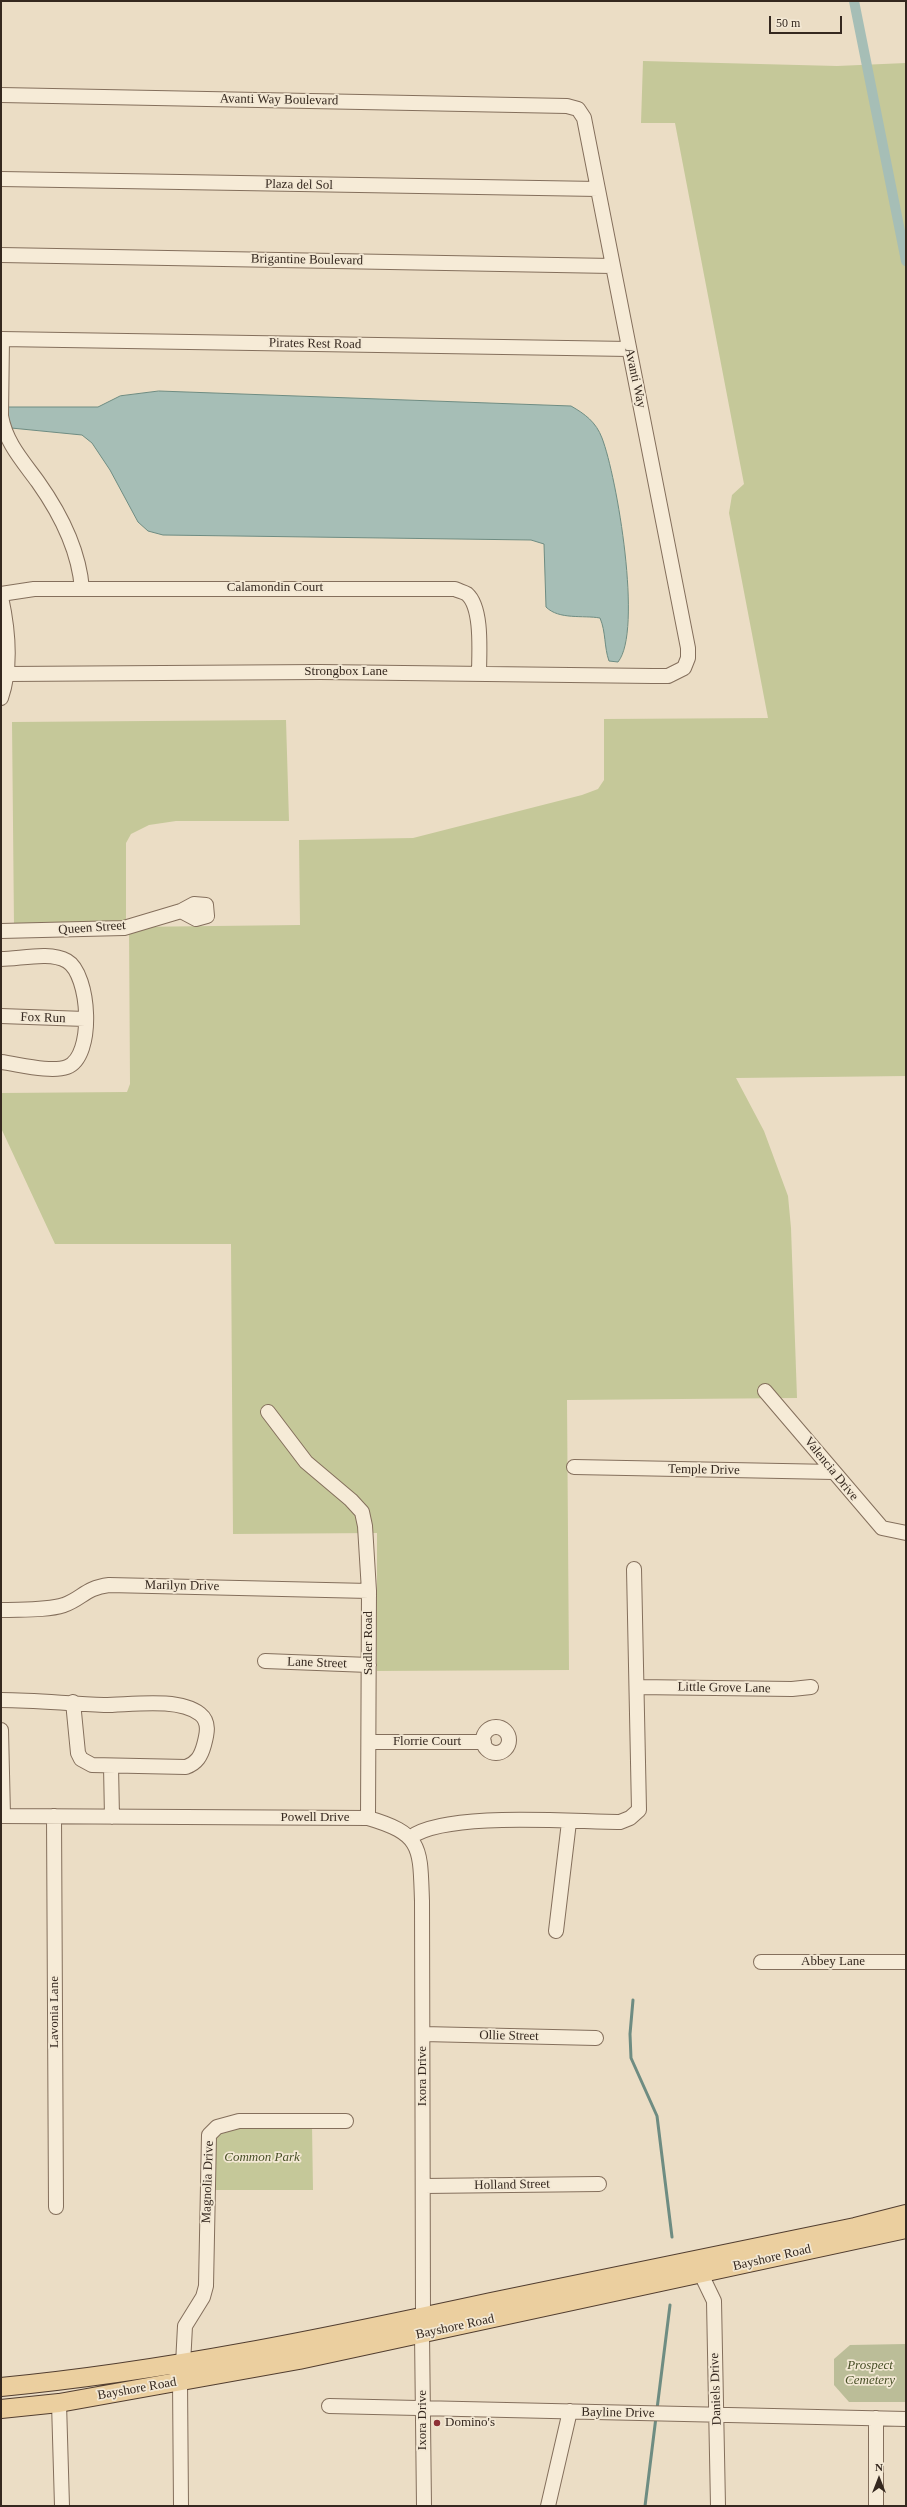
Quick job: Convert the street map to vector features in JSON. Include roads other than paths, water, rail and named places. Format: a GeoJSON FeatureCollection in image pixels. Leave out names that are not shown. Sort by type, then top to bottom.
{"type":"FeatureCollection","features":[{"type":"Feature","properties":{"kind":"main road","name":"Bayshore Road"},"geometry":{"type":"LineString","coordinates":[[1,2387],[275,2364],[283,2357],[422,2325],[624,2274],[906,2214]]}},
{"type":"Feature","properties":{"kind":"main road","name":"Bayshore Road"},"geometry":{"type":"LineString","coordinates":[[1,2409],[59,2403],[181,2373],[422,2325],[701,2274],[906,2229]]}},
{"type":"Feature","properties":{"kind":"street","name":"Avanti Way Boulevard"},"geometry":{"type":"LineString","coordinates":[[1,95],[558,106]]}},
{"type":"Feature","properties":{"kind":"street","name":"Avanti Way"},"geometry":{"type":"LineString","coordinates":[[558,106],[578,109],[584,118],[688,648],[688,658],[684,668]]}},
{"type":"Feature","properties":{"kind":"street","name":"Plaza del Sol"},"geometry":{"type":"LineString","coordinates":[[1,180],[598,189]]}},
{"type":"Feature","properties":{"kind":"street","name":"Brigantine Boulevard"},"geometry":{"type":"LineString","coordinates":[[1,255],[612,266]]}},
{"type":"Feature","properties":{"kind":"street","name":"Pirates Rest Road"},"geometry":{"type":"LineString","coordinates":[[1,340],[629,349]]}},
{"type":"Feature","properties":{"kind":"street"},"geometry":{"type":"LineString","coordinates":[[1,340],[1,416],[3,428],[16,454],[46,495],[65,527],[81,572],[82,589]]}},
{"type":"Feature","properties":{"kind":"street","name":"Calamondin Court"},"geometry":{"type":"LineString","coordinates":[[1,594],[28,589],[455,589],[466,594],[474,604],[477,616],[479,674]]}},
{"type":"Feature","properties":{"kind":"street"},"geometry":{"type":"LineString","coordinates":[[1,597],[6,624],[7,674],[1,698]]}},
{"type":"Feature","properties":{"kind":"street","name":"Strongbox Lane"},"geometry":{"type":"LineString","coordinates":[[7,674],[479,674],[668,676],[684,668]]}},
{"type":"Feature","properties":{"kind":"street","name":"Queen Street"},"geometry":{"type":"LineString","coordinates":[[1,931],[118,928],[155,920],[181,911]]}},
{"type":"Feature","properties":{"kind":"street"},"geometry":{"type":"LineString","coordinates":[[1,959],[57,958],[67,961],[77,971],[81,982],[86,1019],[84,1049],[78,1060],[68,1067],[58,1069],[1,1062]]}},
{"type":"Feature","properties":{"kind":"street","name":"Fox Run"},"geometry":{"type":"LineString","coordinates":[[1,1016],[86,1019]]}},
{"type":"Feature","properties":{"kind":"street","name":"Valencia Drive"},"geometry":{"type":"LineString","coordinates":[[765,1391],[882,1528],[906,1533]]}},
{"type":"Feature","properties":{"kind":"street","name":"Sadler Road"},"geometry":{"type":"LineString","coordinates":[[268,1412],[306,1462],[329,1483],[351,1500],[362,1512],[367,1538],[369,1591],[370,1742],[368,1818]]}},
{"type":"Feature","properties":{"kind":"street","name":"Temple Drive"},"geometry":{"type":"LineString","coordinates":[[574,1467],[834,1472]]}},
{"type":"Feature","properties":{"kind":"street"},"geometry":{"type":"LineString","coordinates":[[411,1837],[429,1828],[501,1820],[620,1822],[630,1818],[639,1810],[634,1569]]}},
{"type":"Feature","properties":{"kind":"street","name":"Marilyn Drive"},"geometry":{"type":"LineString","coordinates":[[1,1610],[64,1605],[84,1591],[109,1585],[369,1591]]}},
{"type":"Feature","properties":{"kind":"street","name":"Lane Street"},"geometry":{"type":"LineString","coordinates":[[265,1661],[369,1665]]}},
{"type":"Feature","properties":{"kind":"street","name":"Little Grove Lane"},"geometry":{"type":"LineString","coordinates":[[637,1687],[785,1689],[811,1687]]}},
{"type":"Feature","properties":{"kind":"street"},"geometry":{"type":"LineString","coordinates":[[1,1700],[73,1702],[172,1705],[197,1712],[206,1722],[207,1730],[203,1750],[192,1765],[186,1767],[92,1765],[81,1759],[76,1744],[73,1702]]}},
{"type":"Feature","properties":{"kind":"street"},"geometry":{"type":"LineString","coordinates":[[1,1730],[2,1816]]}},
{"type":"Feature","properties":{"kind":"street","name":"Florrie Court"},"geometry":{"type":"LineString","coordinates":[[370,1742],[484,1742]]}},
{"type":"Feature","properties":{"kind":"street"},"geometry":{"type":"LineString","coordinates":[[112,1766],[112,1817]]}},
{"type":"Feature","properties":{"kind":"street","name":"Powell Drive"},"geometry":{"type":"LineString","coordinates":[[2,1816],[368,1818],[400,1829],[411,1837]]}},
{"type":"Feature","properties":{"kind":"street","name":"Lavonia Lane"},"geometry":{"type":"LineString","coordinates":[[54,1816],[56,2207]]}},
{"type":"Feature","properties":{"kind":"street"},"geometry":{"type":"LineString","coordinates":[[556,1931],[569,1822]]}},
{"type":"Feature","properties":{"kind":"street","name":"Ixora Drive"},"geometry":{"type":"LineString","coordinates":[[411,1837],[419,1854],[420,1867],[424,2186],[422,2325],[424,2506]]}},
{"type":"Feature","properties":{"kind":"street","name":"Abbey Lane"},"geometry":{"type":"LineString","coordinates":[[761,1962],[906,1962]]}},
{"type":"Feature","properties":{"kind":"street","name":"Ollie Street"},"geometry":{"type":"LineString","coordinates":[[423,2034],[596,2038]]}},
{"type":"Feature","properties":{"kind":"street","name":"Magnolia Drive"},"geometry":{"type":"LineString","coordinates":[[182,2506],[181,2373],[185,2326],[203,2297],[206,2286],[209,2135],[217,2127],[239,2121],[346,2121]]}},
{"type":"Feature","properties":{"kind":"street","name":"Holland Street"},"geometry":{"type":"LineString","coordinates":[[424,2186],[599,2184]]}},
{"type":"Feature","properties":{"kind":"street","name":"Daniels Drive"},"geometry":{"type":"LineString","coordinates":[[701,2274],[714,2301],[714,2387],[717,2415],[718,2506]]}},
{"type":"Feature","properties":{"kind":"street"},"geometry":{"type":"LineString","coordinates":[[59,2403],[62,2506]]}},
{"type":"Feature","properties":{"kind":"street","name":"Bayline Drive"},"geometry":{"type":"LineString","coordinates":[[329,2406],[423,2406],[570,2412],[906,2419]]}},
{"type":"Feature","properties":{"kind":"street"},"geometry":{"type":"LineString","coordinates":[[548,2506],[570,2412]]}},
{"type":"Feature","properties":{"kind":"street"},"geometry":{"type":"LineString","coordinates":[[876,2418],[876,2506]]}},
{"type":"Feature","properties":{"kind":"water"},"geometry":{"type":"Polygon","coordinates":[[[159,391],[571,406],[590,419],[600,432],[614,485],[625,553],[628,588],[628,619],[625,645],[618,662],[609,661],[600,618],[558,614],[546,607],[544,544],[531,540],[163,535],[148,531],[138,522],[110,470],[92,443],[82,435],[1,427],[1,407],[98,407],[120,396],[159,391]]]}},
{"type":"Feature","properties":{"kind":"waterway"},"geometry":{"type":"LineString","coordinates":[[854,1],[906,261]]}},
{"type":"Feature","properties":{"kind":"waterway"},"geometry":{"type":"LineString","coordinates":[[633,2000],[630,2034],[631,2058],[657,2116],[672,2237]]}},
{"type":"Feature","properties":{"kind":"waterway"},"geometry":{"type":"LineString","coordinates":[[657,2409],[670,2305]]}},
{"type":"Feature","properties":{"kind":"waterway"},"geometry":{"type":"LineString","coordinates":[[645,2506],[656,2417]]}},
{"type":"Feature","properties":{"kind":"place","name":"Domino's"},"geometry":{"type":"Point","coordinates":[437,2423]}},
{"type":"Feature","properties":{"kind":"park label","name":"Common Park"},"geometry":{"type":"Point","coordinates":[262,2158]}},
{"type":"Feature","properties":{"kind":"park label","name":"Prospect Cemetery"},"geometry":{"type":"Point","coordinates":[870,2374]}}]}
